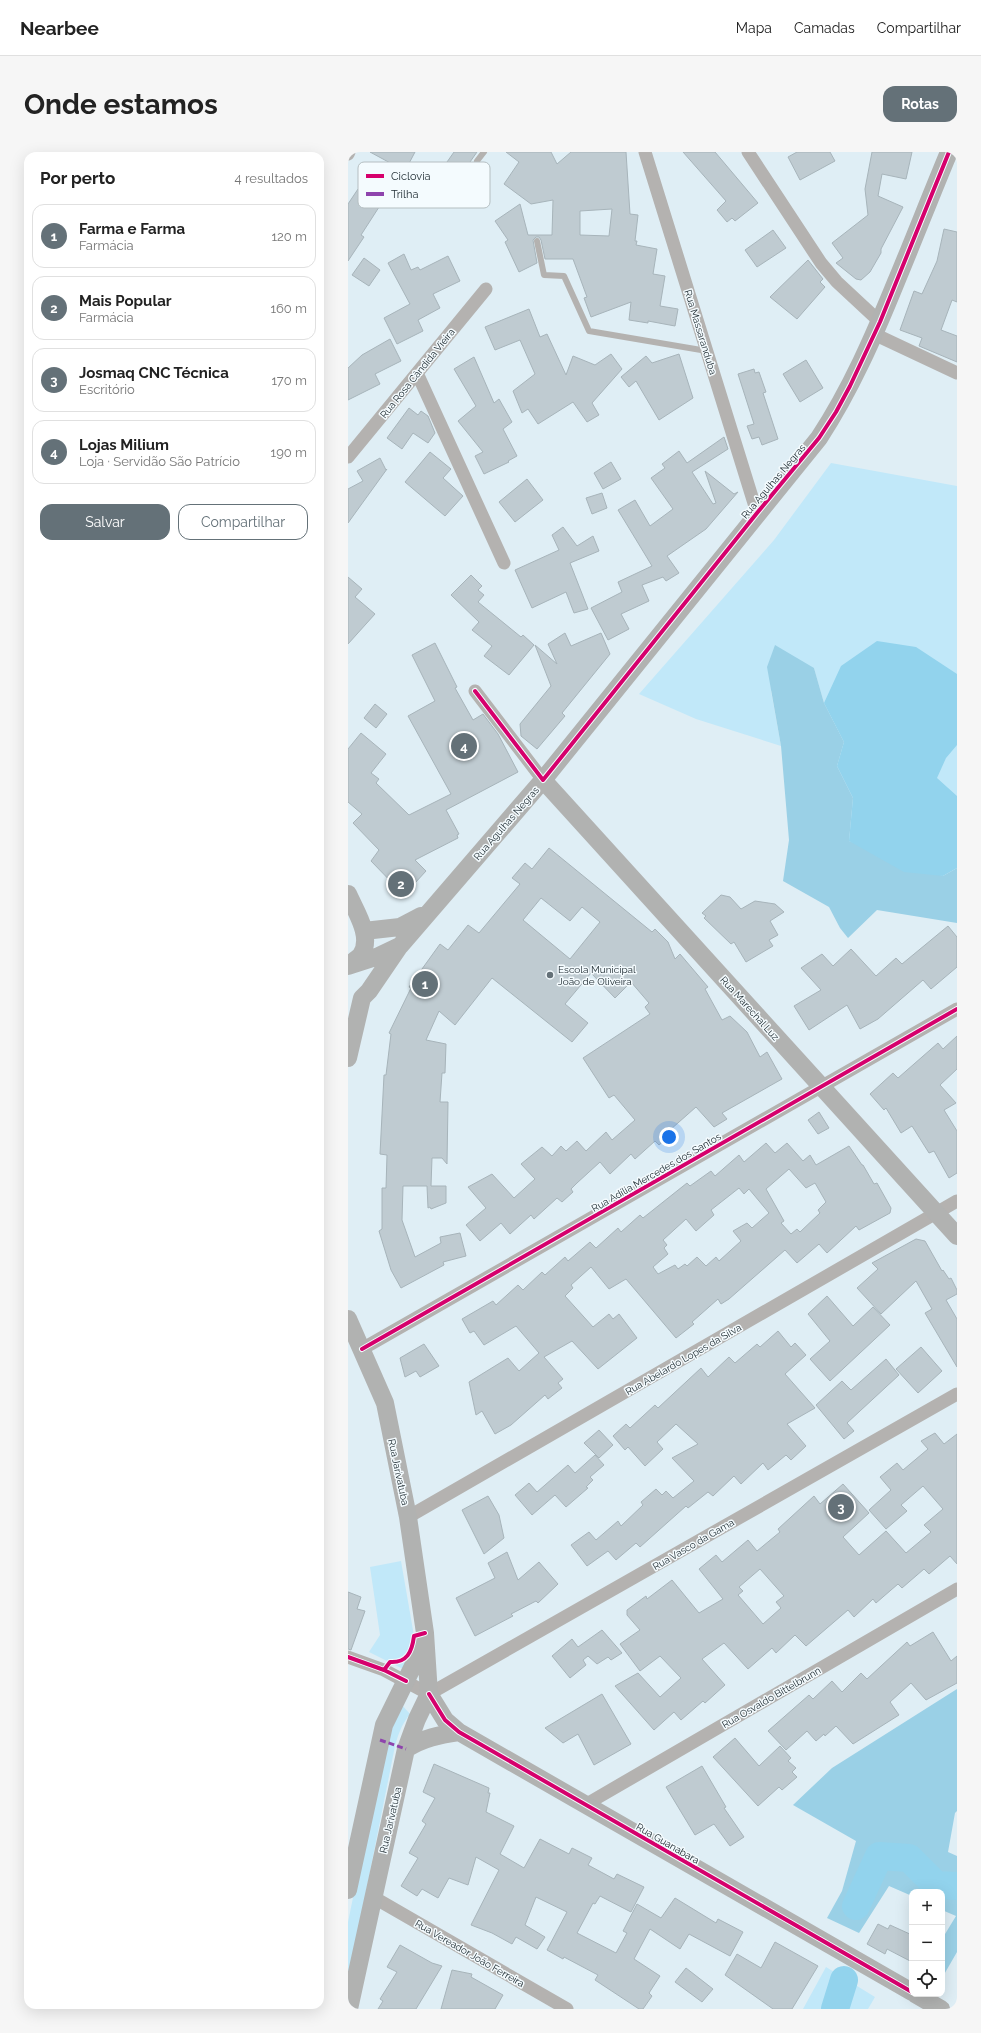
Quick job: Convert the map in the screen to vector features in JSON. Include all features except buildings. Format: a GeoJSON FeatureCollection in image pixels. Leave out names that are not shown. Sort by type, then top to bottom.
{"type":"FeatureCollection","features":[{"type":"Feature","properties":{"kind":"main road","name":"Rua Agulhas Negras"},"geometry":{"type":"LineString","coordinates":[[374,984],[400,946],[542,780],[801,460],[836,412],[877,328],[949,152]]}},
{"type":"Feature","properties":{"kind":"main road","name":"Rua Marechal Luz"},"geometry":{"type":"LineString","coordinates":[[542,780],[957,1236]]}},
{"type":"Feature","properties":{"kind":"main road"},"geometry":{"type":"LineString","coordinates":[[348,894],[374,984],[355,993],[348,1058]]}},
{"type":"Feature","properties":{"kind":"main road","name":"Rua Agulhas Negras"},"geometry":{"type":"LineString","coordinates":[[361,936],[411,923],[430,910]]}},
{"type":"Feature","properties":{"kind":"main road","name":"Rua Agulhas Negras"},"geometry":{"type":"LineString","coordinates":[[361,936],[400,946]]}},
{"type":"Feature","properties":{"kind":"main road","name":"Rua Agulhas Negras"},"geometry":{"type":"LineString","coordinates":[[348,965],[361,936]]}},
{"type":"Feature","properties":{"kind":"main road","name":"Rua Jarivatuba"},"geometry":{"type":"LineString","coordinates":[[348,1319],[385,1403],[408,1517],[425,1633],[429,1694],[417,1719],[406,1749],[349,2009]]}},
{"type":"Feature","properties":{"kind":"main road","name":"Rua Jarivatuba"},"geometry":{"type":"LineString","coordinates":[[348,1890],[384,1725],[406,1681],[425,1633]]}},
{"type":"Feature","properties":{"kind":"main road","name":"Rua Guanabara"},"geometry":{"type":"LineString","coordinates":[[429,1694],[436,1708],[445,1720],[459,1732],[909,1990]]}},
{"type":"Feature","properties":{"kind":"main road"},"geometry":{"type":"LineString","coordinates":[[406,1749],[427,1738],[459,1732]]}},
{"type":"Feature","properties":{"kind":"main road"},"geometry":{"type":"LineString","coordinates":[[920,1997],[942,2009]]}},
{"type":"Feature","properties":{"kind":"street","name":"Rua Massaranduba"},"geometry":{"type":"LineString","coordinates":[[645,152],[757,513]]}},
{"type":"Feature","properties":{"kind":"street"},"geometry":{"type":"LineString","coordinates":[[748,152],[821,263],[877,328],[957,373]]}},
{"type":"Feature","properties":{"kind":"street","name":"Rua Rosa Cândida Vieira"},"geometry":{"type":"LineString","coordinates":[[348,457],[486,289]]}},
{"type":"Feature","properties":{"kind":"street"},"geometry":{"type":"LineString","coordinates":[[417,374],[504,563]]}},
{"type":"Feature","properties":{"kind":"street"},"geometry":{"type":"LineString","coordinates":[[475,691],[542,780]]}},
{"type":"Feature","properties":{"kind":"street","name":"Rua Adília Mercedes dos Santos"},"geometry":{"type":"LineString","coordinates":[[362,1349],[957,1009]]}},
{"type":"Feature","properties":{"kind":"street","name":"Rua Abelardo Lopes da Silva"},"geometry":{"type":"LineString","coordinates":[[408,1517],[957,1201]]}},
{"type":"Feature","properties":{"kind":"street","name":"Rua Vasco da Gama"},"geometry":{"type":"LineString","coordinates":[[429,1694],[957,1394]]}},
{"type":"Feature","properties":{"kind":"street","name":"Rua Osvaldo Bittelbrunn"},"geometry":{"type":"LineString","coordinates":[[585,1805],[957,1588]]}},
{"type":"Feature","properties":{"kind":"street"},"geometry":{"type":"LineString","coordinates":[[348,1657],[384,1670],[429,1694]]}},
{"type":"Feature","properties":{"kind":"street","name":"Rua Vereador João Ferreira"},"geometry":{"type":"LineString","coordinates":[[373,1897],[567,2009]]}},
{"type":"Feature","properties":{"kind":"lane"},"geometry":{"type":"LineString","coordinates":[[477,161],[484,152]]}},
{"type":"Feature","properties":{"kind":"lane"},"geometry":{"type":"LineString","coordinates":[[537,241],[544,275],[564,276],[589,331],[707,351]]}},
{"type":"Feature","properties":{"kind":"shaded area"},"geometry":{"type":"Polygon","coordinates":[[[831,463],[957,486],[957,868],[904,872],[849,841],[853,798],[837,766],[844,742],[824,703],[814,668],[771,691],[781,746],[696,719],[639,694],[774,540],[831,463]]]}},
{"type":"Feature","properties":{"kind":"shaded area"},"geometry":{"type":"Polygon","coordinates":[[[877,641],[916,647],[957,674],[957,745],[946,758],[937,778],[957,796],[957,868],[943,876],[904,872],[849,841],[853,798],[837,766],[844,742],[824,703],[841,666],[877,641]]]}},
{"type":"Feature","properties":{"kind":"shaded area"},"geometry":{"type":"Polygon","coordinates":[[[775,645],[814,668],[824,703],[844,742],[837,766],[853,798],[849,841],[943,876],[957,868],[957,923],[877,910],[848,938],[840,928],[829,907],[783,881],[789,840],[781,746],[767,667],[775,645]]]}},
{"type":"Feature","properties":{"kind":"shaded area"},"geometry":{"type":"Polygon","coordinates":[[[401,1561],[414,1636],[414,1652],[407,1671],[369,1652],[380,1635],[370,1567],[401,1561]]]}},
{"type":"Feature","properties":{"kind":"shaded area"},"geometry":{"type":"Polygon","coordinates":[[[957,1689],[957,1811],[955,1813],[948,1852],[957,1856],[957,1952],[945,1973],[945,1934],[956,1916],[945,1911],[945,1889],[909,1889],[909,1895],[889,1886],[859,1933],[827,1918],[842,1891],[856,1841],[793,1805],[832,1768],[957,1689]]]}},
{"type":"Feature","properties":{"kind":"shaded area"},"geometry":{"type":"Polygon","coordinates":[[[401,1704],[410,1714],[402,1727],[395,1746],[348,1982],[348,1922],[384,1747],[401,1704]]]}},
{"type":"Feature","properties":{"kind":"shaded area"},"geometry":{"type":"Polygon","coordinates":[[[826,1967],[875,1997],[868,2009],[838,2009],[839,1999],[830,2009],[803,2009],[826,1967]]]}},
{"type":"Feature","properties":{"kind":"waterway"},"geometry":{"type":"LineString","coordinates":[[856,1906],[879,1856],[909,1858],[936,1885],[957,1886]]}},
{"type":"Feature","properties":{"kind":"waterway"},"geometry":{"type":"LineString","coordinates":[[835,2009],[844,1980]]}},
{"type":"Feature","properties":{"kind":"marked path"},"geometry":{"type":"LineString","coordinates":[[380,1740],[406,1749]]}},
{"type":"Feature","properties":{"kind":"cycle path"},"geometry":{"type":"LineString","coordinates":[[475,691],[543,780],[819,438],[836,412],[880,322],[949,152]]}},
{"type":"Feature","properties":{"kind":"cycle path"},"geometry":{"type":"LineString","coordinates":[[362,1349],[957,1009]]}},
{"type":"Feature","properties":{"kind":"cycle path"},"geometry":{"type":"LineString","coordinates":[[384,1670],[390,1662],[401,1661],[405,1658],[410,1652],[414,1636],[425,1633]]}},
{"type":"Feature","properties":{"kind":"cycle path"},"geometry":{"type":"LineString","coordinates":[[348,1657],[384,1670],[406,1681]]}},
{"type":"Feature","properties":{"kind":"cycle path"},"geometry":{"type":"LineString","coordinates":[[429,1694],[445,1720],[459,1732],[909,1990]]}},
{"type":"Feature","properties":{"kind":"place","name":"Lojas Milium"},"geometry":{"type":"Point","coordinates":[464,746]}},
{"type":"Feature","properties":{"kind":"place","name":"Mais Popular"},"geometry":{"type":"Point","coordinates":[401,884]}},
{"type":"Feature","properties":{"kind":"place","name":"Escola Municipal João de Oliveira"},"geometry":{"type":"Point","coordinates":[550,975]}},
{"type":"Feature","properties":{"kind":"place","name":"Farma e Farma"},"geometry":{"type":"Point","coordinates":[425,984]}},
{"type":"Feature","properties":{"kind":"place","name":"Josmaq CNC Técnica"},"geometry":{"type":"Point","coordinates":[841,1507]}}]}
